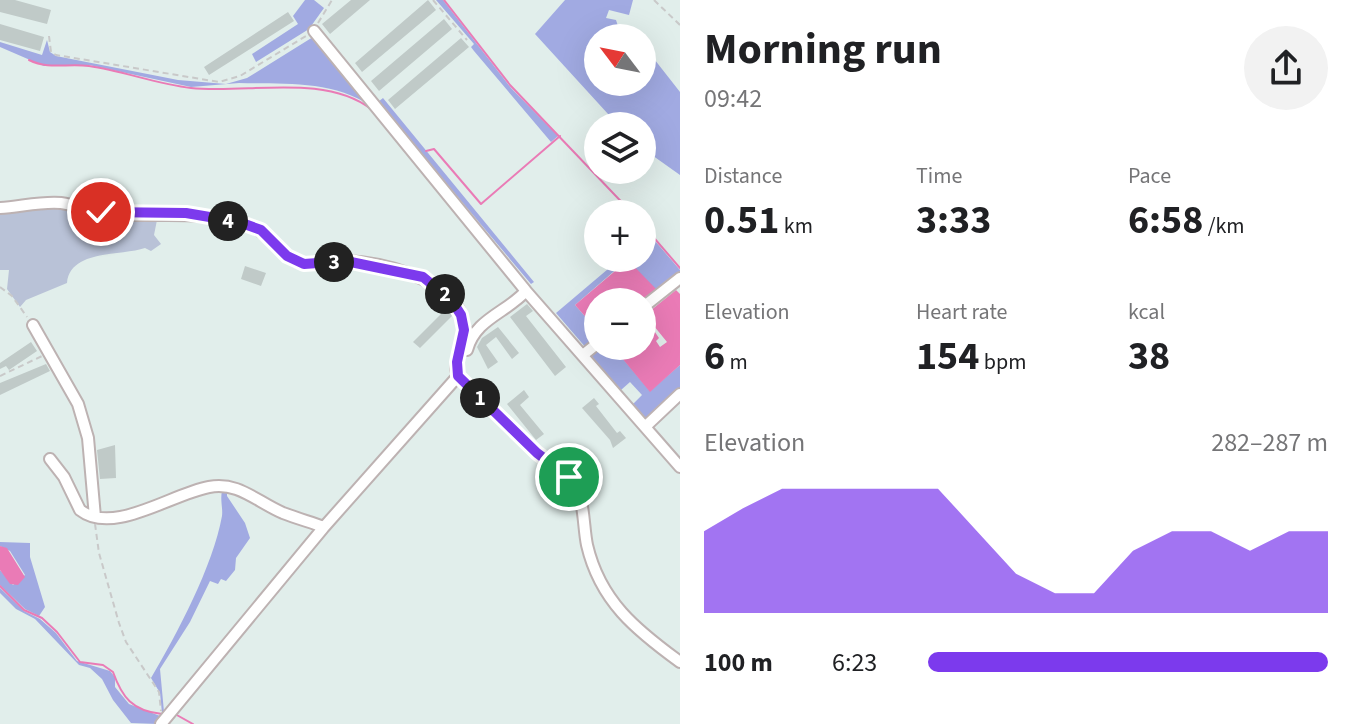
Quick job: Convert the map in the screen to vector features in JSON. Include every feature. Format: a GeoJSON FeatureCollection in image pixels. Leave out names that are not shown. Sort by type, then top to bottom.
{"type":"FeatureCollection","features":[{"type":"Feature","properties":{"kind":"street"},"geometry":{"type":"LineString","coordinates":[[314,31],[526,291],[680,467]]}},
{"type":"Feature","properties":{"kind":"street"},"geometry":{"type":"LineString","coordinates":[[0,208],[55,203],[111,214],[186,213],[251,226],[268,237],[287,256],[304,264],[346,261],[423,277],[452,301],[461,315],[464,330],[457,362],[458,376],[537,453],[563,471],[574,484],[592,565],[607,595],[631,625],[680,662]]}},
{"type":"Feature","properties":{"kind":"street"},"geometry":{"type":"LineString","coordinates":[[656,297],[680,278]]}},
{"type":"Feature","properties":{"kind":"street"},"geometry":{"type":"LineString","coordinates":[[464,363],[473,332],[515,303],[526,291]]}},
{"type":"Feature","properties":{"kind":"street"},"geometry":{"type":"LineString","coordinates":[[33,325],[78,404],[88,438],[95,517]]}},
{"type":"Feature","properties":{"kind":"street"},"geometry":{"type":"LineString","coordinates":[[161,719],[324,527],[458,376]]}},
{"type":"Feature","properties":{"kind":"street"},"geometry":{"type":"LineString","coordinates":[[646,426],[680,394]]}},
{"type":"Feature","properties":{"kind":"street"},"geometry":{"type":"LineString","coordinates":[[50,459],[64,477],[76,505],[84,513],[95,517],[122,518],[184,494],[226,485],[281,512],[324,527]]}},
{"type":"Feature","properties":{"kind":"path"},"geometry":{"type":"LineString","coordinates":[[49,36],[51,52],[56,55],[219,82],[240,76],[314,31],[332,0]]}},
{"type":"Feature","properties":{"kind":"path"},"geometry":{"type":"LineString","coordinates":[[433,0],[467,40]]}},
{"type":"Feature","properties":{"kind":"path"},"geometry":{"type":"LineString","coordinates":[[654,0],[680,25]]}},
{"type":"Feature","properties":{"kind":"path"},"geometry":{"type":"LineString","coordinates":[[0,287],[12,296],[33,325]]}},
{"type":"Feature","properties":{"kind":"path"},"geometry":{"type":"LineString","coordinates":[[0,376],[49,353]]}},
{"type":"Feature","properties":{"kind":"path"},"geometry":{"type":"LineString","coordinates":[[95,517],[96,539],[119,623],[126,642],[159,692],[161,719]]}},
{"type":"Feature","properties":{"kind":"shaded area"},"geometry":{"type":"Polygon","coordinates":[[[305,0],[314,0],[324,8],[309,29],[256,62],[252,54],[298,24],[293,16],[305,0]]]}},
{"type":"Feature","properties":{"kind":"shaded area"},"geometry":{"type":"Polygon","coordinates":[[[436,0],[443,0],[511,88],[558,136],[551,142],[474,51],[471,47],[474,44],[436,0]]]}},
{"type":"Feature","properties":{"kind":"shaded area"},"geometry":{"type":"Polygon","coordinates":[[[565,0],[633,0],[629,15],[609,10],[606,18],[616,20],[617,24],[584,24],[584,88],[535,34],[565,0]]]}},
{"type":"Feature","properties":{"kind":"shaded area"},"geometry":{"type":"Polygon","coordinates":[[[313,37],[371,106],[341,92],[307,85],[239,83],[191,87],[89,65],[44,66],[0,47],[0,42],[42,55],[47,40],[50,52],[56,56],[178,80],[226,84],[247,78],[313,37]]]}},
{"type":"Feature","properties":{"kind":"shaded area"},"geometry":{"type":"Polygon","coordinates":[[[656,61],[680,92],[680,175],[656,158],[656,112],[606,112],[592,96],[656,96],[656,61]]]}},
{"type":"Feature","properties":{"kind":"shaded area"},"geometry":{"type":"Polygon","coordinates":[[[383,98],[534,282],[531,284],[378,102],[383,98]]]}},
{"type":"Feature","properties":{"kind":"shaded area"},"geometry":{"type":"Polygon","coordinates":[[[44,206],[158,215],[154,235],[161,244],[151,251],[145,248],[87,259],[70,272],[67,283],[26,300],[20,307],[7,289],[9,270],[0,270],[0,210],[44,206]]]}},
{"type":"Feature","properties":{"kind":"shaded area"},"geometry":{"type":"Polygon","coordinates":[[[656,242],[680,270],[680,275],[656,292],[656,288],[637,288],[631,272],[656,272],[656,242]]]}},
{"type":"Feature","properties":{"kind":"shaded area"},"geometry":{"type":"Polygon","coordinates":[[[604,272],[613,272],[595,288],[586,288],[604,272]]]}},
{"type":"Feature","properties":{"kind":"shaded area"},"geometry":{"type":"Polygon","coordinates":[[[614,272],[640,272],[655,288],[595,288],[614,272]]]}},
{"type":"Feature","properties":{"kind":"shaded area"},"geometry":{"type":"Polygon","coordinates":[[[584,289],[584,297],[575,305],[584,315],[584,346],[556,313],[584,289]]]}},
{"type":"Feature","properties":{"kind":"shaded area"},"geometry":{"type":"Polygon","coordinates":[[[676,290],[680,294],[680,365],[650,392],[624,360],[656,360],[656,341],[660,347],[667,342],[656,328],[656,306],[676,290]]]}},
{"type":"Feature","properties":{"kind":"shaded area"},"geometry":{"type":"Polygon","coordinates":[[[584,297],[584,315],[575,305],[584,297]]]}},
{"type":"Feature","properties":{"kind":"shaded area"},"geometry":{"type":"Polygon","coordinates":[[[595,360],[624,360],[650,391],[680,365],[680,389],[646,420],[633,404],[642,395],[630,382],[621,390],[595,360]]]}},
{"type":"Feature","properties":{"kind":"shaded area"},"geometry":{"type":"Polygon","coordinates":[[[227,487],[227,496],[245,523],[250,538],[236,558],[235,570],[226,581],[221,579],[218,584],[210,581],[190,622],[160,669],[162,713],[160,693],[151,678],[183,621],[211,556],[222,516],[222,491],[227,487]]]}},
{"type":"Feature","properties":{"kind":"shaded area"},"geometry":{"type":"Polygon","coordinates":[[[0,542],[30,543],[30,557],[45,607],[39,616],[25,609],[0,585],[0,570],[13,585],[25,575],[10,551],[0,546],[0,542]]]}},
{"type":"Feature","properties":{"kind":"shaded area"},"geometry":{"type":"Polygon","coordinates":[[[0,546],[7,548],[25,577],[18,585],[10,584],[0,570],[0,546]]]}},
{"type":"Feature","properties":{"kind":"shaded area"},"geometry":{"type":"Polygon","coordinates":[[[0,588],[24,611],[40,619],[56,633],[77,661],[110,671],[115,677],[115,687],[129,704],[160,716],[158,724],[131,723],[102,679],[90,668],[79,665],[35,619],[16,609],[0,593],[0,588]]]}},
{"type":"Feature","properties":{"kind":"building"},"geometry":{"type":"Polygon","coordinates":[[[0,0],[15,0],[51,10],[47,24],[0,12],[0,0]]]}},
{"type":"Feature","properties":{"kind":"building"},"geometry":{"type":"Polygon","coordinates":[[[351,0],[370,0],[330,34],[322,24],[351,0]]]}},
{"type":"Feature","properties":{"kind":"building"},"geometry":{"type":"Polygon","coordinates":[[[428,0],[436,10],[362,72],[355,63],[428,0]]]}},
{"type":"Feature","properties":{"kind":"building"},"geometry":{"type":"Polygon","coordinates":[[[288,12],[294,21],[209,75],[204,67],[288,12]]]}},
{"type":"Feature","properties":{"kind":"building"},"geometry":{"type":"Polygon","coordinates":[[[444,19],[452,29],[379,91],[371,81],[444,19]]]}},
{"type":"Feature","properties":{"kind":"building"},"geometry":{"type":"Polygon","coordinates":[[[0,24],[44,37],[40,51],[0,40],[0,24]]]}},
{"type":"Feature","properties":{"kind":"building"},"geometry":{"type":"Polygon","coordinates":[[[461,38],[469,47],[395,109],[388,100],[461,38]]]}},
{"type":"Feature","properties":{"kind":"building"},"geometry":{"type":"Polygon","coordinates":[[[245,266],[266,273],[261,286],[241,279],[245,266]]]}},
{"type":"Feature","properties":{"kind":"building"},"geometry":{"type":"Polygon","coordinates":[[[527,304],[533,311],[526,316],[566,367],[555,376],[510,317],[527,304]]]}},
{"type":"Feature","properties":{"kind":"building"},"geometry":{"type":"Polygon","coordinates":[[[448,307],[452,316],[420,348],[413,342],[448,307]]]}},
{"type":"Feature","properties":{"kind":"building"},"geometry":{"type":"Polygon","coordinates":[[[498,327],[519,353],[512,359],[496,337],[486,345],[498,362],[488,369],[477,347],[482,338],[498,327]]]}},
{"type":"Feature","properties":{"kind":"building"},"geometry":{"type":"Polygon","coordinates":[[[31,342],[37,351],[9,370],[6,366],[0,369],[0,363],[31,342]]]}},
{"type":"Feature","properties":{"kind":"building"},"geometry":{"type":"Polygon","coordinates":[[[46,364],[50,371],[0,395],[0,383],[46,364]]]}},
{"type":"Feature","properties":{"kind":"building"},"geometry":{"type":"Polygon","coordinates":[[[524,390],[529,397],[520,405],[544,434],[536,440],[507,404],[524,390]]]}},
{"type":"Feature","properties":{"kind":"building"},"geometry":{"type":"Polygon","coordinates":[[[594,398],[599,404],[596,406],[617,433],[620,431],[626,438],[613,448],[610,440],[582,408],[594,398]]]}},
{"type":"Feature","properties":{"kind":"building"},"geometry":{"type":"Polygon","coordinates":[[[115,445],[116,478],[100,479],[97,450],[115,445]]]}},
{"type":"Feature","properties":{"kind":"waterway"},"geometry":{"type":"LineString","coordinates":[[444,0],[510,85],[620,200]]}},
{"type":"Feature","properties":{"kind":"waterway"},"geometry":{"type":"LineString","coordinates":[[29,60],[51,66],[89,66],[191,88],[284,87],[331,91],[371,109]]}},
{"type":"Feature","properties":{"kind":"waterway"},"geometry":{"type":"LineString","coordinates":[[426,151],[434,149],[481,204],[560,136]]}},
{"type":"Feature","properties":{"kind":"waterway"},"geometry":{"type":"LineString","coordinates":[[656,240],[680,268]]}},
{"type":"Feature","properties":{"kind":"waterway"},"geometry":{"type":"LineString","coordinates":[[0,586],[24,610],[42,618],[57,632],[80,662],[103,665],[113,672],[120,689],[136,706],[162,714]]}},
{"type":"Feature","properties":{"kind":"waterway"},"geometry":{"type":"LineString","coordinates":[[175,714],[193,724]]}},
{"type":"Feature","properties":{"kind":"route"},"geometry":{"type":"LineString","coordinates":[[101,212],[186,213],[239,222],[261,230],[287,256],[304,264],[346,261],[423,277],[452,301],[461,315],[464,330],[456,369],[458,376],[537,453],[569,477]]}}]}
